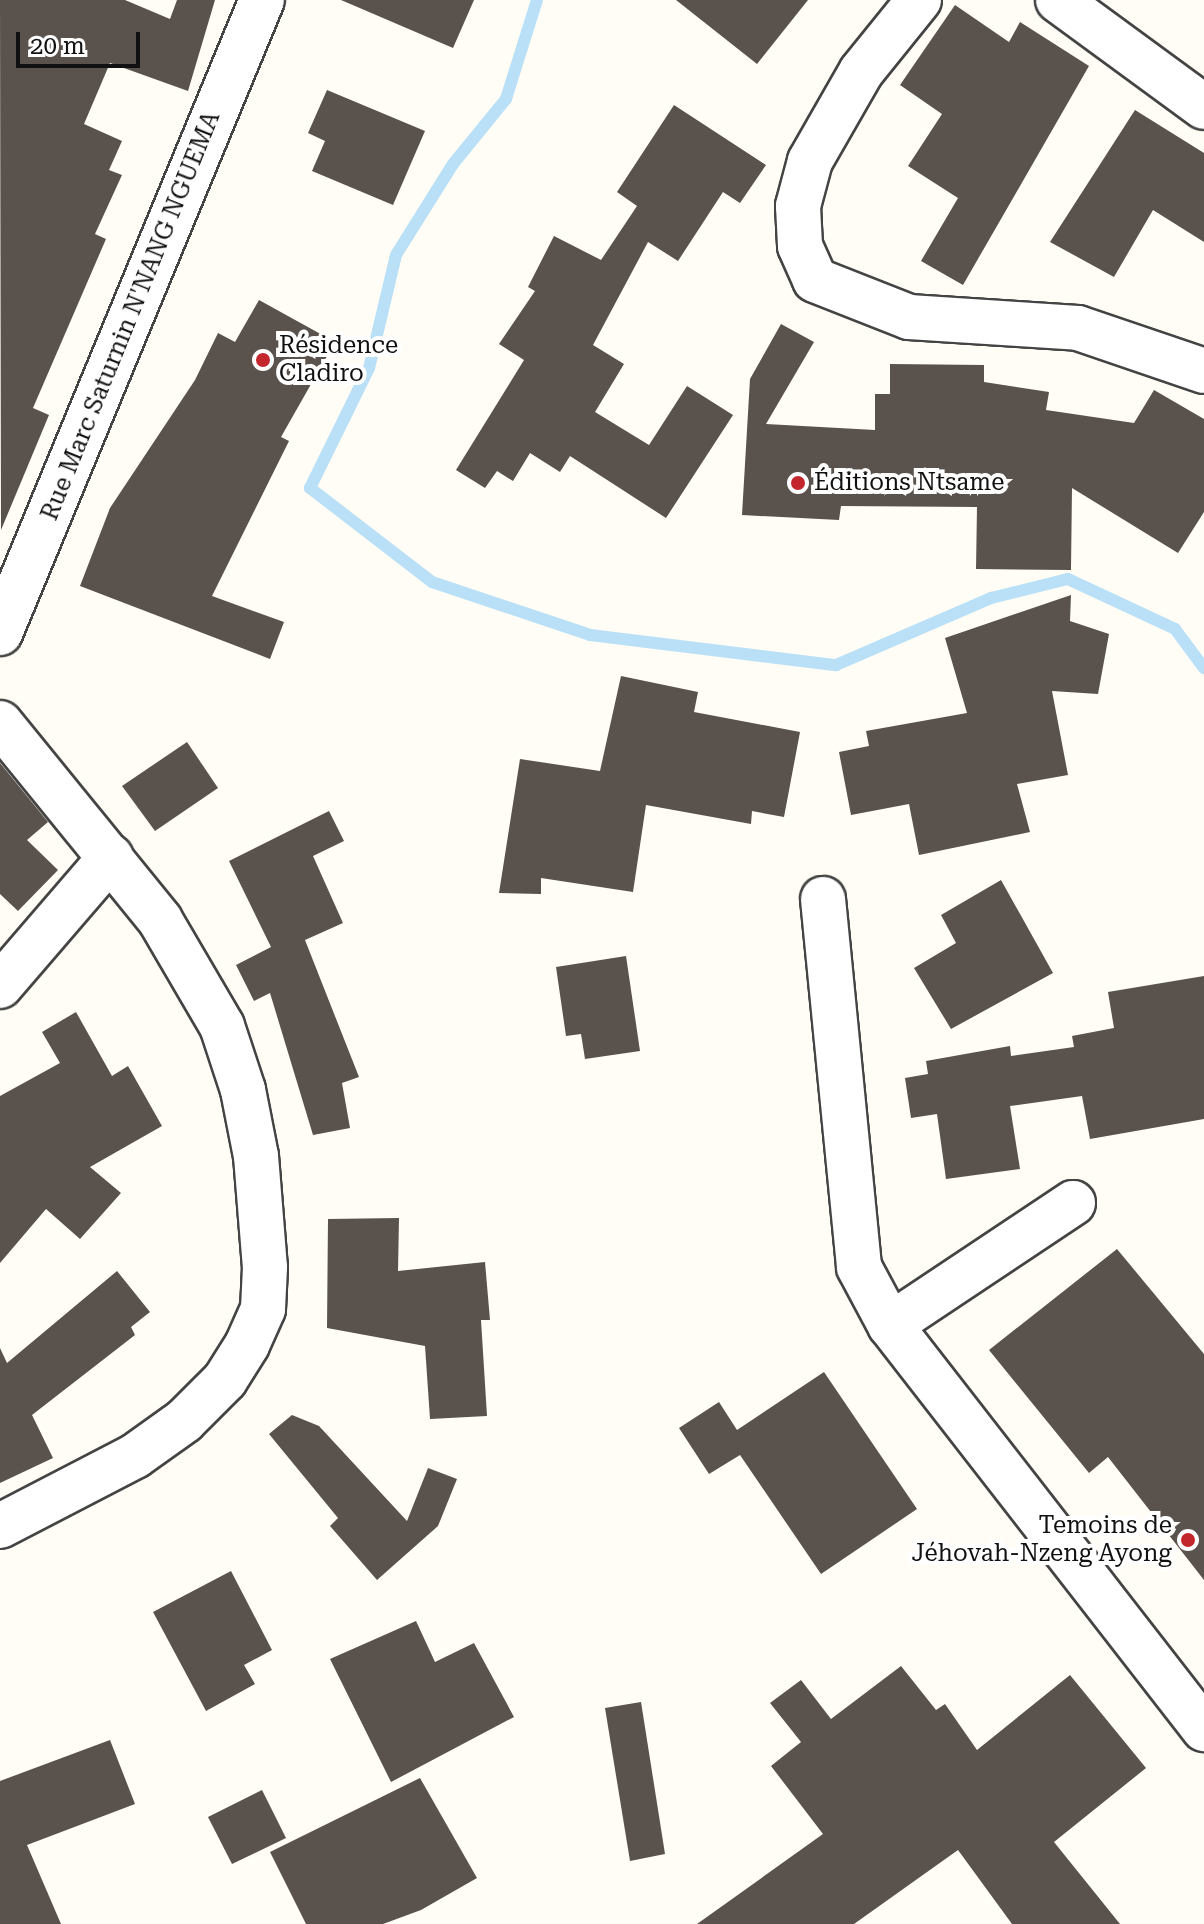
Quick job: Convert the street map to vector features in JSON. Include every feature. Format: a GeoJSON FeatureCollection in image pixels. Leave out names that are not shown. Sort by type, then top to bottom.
{"type":"FeatureCollection","features":[{"type":"Feature","properties":{"kind":"street","name":"Rue Marc Saturnin N'NANG NGUEMA"},"geometry":{"type":"LineString","coordinates":[[0,633],[262,0]]}},
{"type":"Feature","properties":{"kind":"street"},"geometry":{"type":"LineString","coordinates":[[919,0],[861,72],[810,161],[798,206],[800,246],[815,280],[909,317],[1078,328],[1204,371]]}},
{"type":"Feature","properties":{"kind":"street"},"geometry":{"type":"LineString","coordinates":[[1058,0],[1204,107]]}},
{"type":"Feature","properties":{"kind":"street"},"geometry":{"type":"LineString","coordinates":[[0,723],[111,857],[193,970],[222,1026],[239,1077],[263,1202],[263,1309],[225,1380],[184,1421],[135,1456],[0,1526]]}},
{"type":"Feature","properties":{"kind":"street"},"geometry":{"type":"LineString","coordinates":[[0,986],[111,857]]}},
{"type":"Feature","properties":{"kind":"street"},"geometry":{"type":"LineString","coordinates":[[823,899],[849,1208],[859,1267],[890,1325],[1204,1729]]}},
{"type":"Feature","properties":{"kind":"street"},"geometry":{"type":"LineString","coordinates":[[890,1325],[1073,1203]]}},
{"type":"Feature","properties":{"kind":"building"},"geometry":{"type":"Polygon","coordinates":[[[0,0],[125,0],[170,19],[177,0],[215,0],[188,91],[110,63],[84,124],[122,141],[109,170],[122,175],[95,234],[106,239],[33,408],[49,415],[1,530],[0,0]]]}},
{"type":"Feature","properties":{"kind":"building"},"geometry":{"type":"Polygon","coordinates":[[[341,0],[474,0],[453,48],[341,0]]]}},
{"type":"Feature","properties":{"kind":"building"},"geometry":{"type":"Polygon","coordinates":[[[676,0],[808,0],[757,64],[676,0]]]}},
{"type":"Feature","properties":{"kind":"building"},"geometry":{"type":"Polygon","coordinates":[[[955,5],[1009,42],[1020,22],[1089,66],[963,285],[921,261],[958,198],[908,166],[942,114],[900,85],[955,5]]]}},
{"type":"Feature","properties":{"kind":"building"},"geometry":{"type":"Polygon","coordinates":[[[327,90],[425,131],[393,205],[312,171],[325,141],[308,133],[327,90]]]}},
{"type":"Feature","properties":{"kind":"building"},"geometry":{"type":"Polygon","coordinates":[[[674,105],[766,165],[740,203],[723,192],[678,261],[648,242],[593,345],[624,364],[595,412],[649,445],[687,386],[733,415],[666,518],[570,456],[560,472],[530,453],[513,481],[497,471],[485,488],[456,470],[524,360],[499,344],[535,291],[528,287],[554,236],[601,260],[637,206],[617,192],[674,105]]]}},
{"type":"Feature","properties":{"kind":"building"},"geometry":{"type":"Polygon","coordinates":[[[1135,110],[1204,153],[1204,242],[1153,210],[1114,277],[1050,242],[1135,110]]]}},
{"type":"Feature","properties":{"kind":"building"},"geometry":{"type":"Polygon","coordinates":[[[259,300],[335,342],[281,437],[289,441],[212,596],[284,622],[270,659],[80,586],[110,508],[195,380],[218,333],[235,342],[259,300]]]}},
{"type":"Feature","properties":{"kind":"building"},"geometry":{"type":"Polygon","coordinates":[[[781,324],[814,342],[766,424],[875,430],[875,394],[890,394],[890,364],[984,365],[984,382],[1049,392],[1046,410],[1134,423],[1154,390],[1204,419],[1204,512],[1178,553],[1072,488],[1071,570],[976,569],[977,507],[841,506],[839,520],[742,515],[750,379],[781,324]]]}},
{"type":"Feature","properties":{"kind":"building"},"geometry":{"type":"Polygon","coordinates":[[[1071,595],[1070,621],[1109,634],[1098,694],[1052,691],[1068,775],[1017,784],[1030,832],[919,855],[909,804],[851,815],[839,752],[869,746],[866,731],[967,713],[945,638],[1071,595]]]}},
{"type":"Feature","properties":{"kind":"building"},"geometry":{"type":"Polygon","coordinates":[[[621,676],[698,692],[694,712],[800,732],[784,817],[752,811],[751,824],[646,805],[633,892],[541,878],[541,894],[499,893],[520,759],[600,771],[621,676]]]}},
{"type":"Feature","properties":{"kind":"building"},"geometry":{"type":"Polygon","coordinates":[[[187,742],[218,788],[155,831],[122,786],[187,742]]]}},
{"type":"Feature","properties":{"kind":"building"},"geometry":{"type":"Polygon","coordinates":[[[0,763],[48,822],[27,840],[58,870],[18,911],[0,894],[0,763]]]}},
{"type":"Feature","properties":{"kind":"building"},"geometry":{"type":"Polygon","coordinates":[[[329,811],[344,841],[313,856],[343,923],[305,940],[359,1077],[342,1083],[350,1128],[313,1135],[270,993],[254,1001],[236,965],[271,947],[229,861],[329,811]]]}},
{"type":"Feature","properties":{"kind":"building"},"geometry":{"type":"Polygon","coordinates":[[[1001,880],[1053,973],[951,1029],[914,968],[956,943],[941,915],[1001,880]]]}},
{"type":"Feature","properties":{"kind":"building"},"geometry":{"type":"Polygon","coordinates":[[[626,956],[640,1051],[585,1059],[581,1034],[566,1036],[556,967],[626,956]]]}},
{"type":"Feature","properties":{"kind":"building"},"geometry":{"type":"Polygon","coordinates":[[[1204,976],[1204,1119],[1090,1139],[1082,1096],[1010,1106],[1020,1169],[946,1179],[937,1114],[911,1118],[905,1078],[928,1074],[926,1061],[1010,1046],[1011,1056],[1074,1047],[1072,1036],[1114,1028],[1108,992],[1204,976]]]}},
{"type":"Feature","properties":{"kind":"building"},"geometry":{"type":"Polygon","coordinates":[[[76,1012],[112,1076],[128,1066],[162,1126],[90,1167],[121,1193],[80,1239],[46,1209],[0,1263],[0,1096],[60,1063],[42,1032],[76,1012]]]}},
{"type":"Feature","properties":{"kind":"building"},"geometry":{"type":"Polygon","coordinates":[[[399,1218],[398,1271],[485,1262],[490,1320],[481,1320],[487,1416],[430,1419],[425,1346],[327,1328],[328,1219],[399,1218]]]}},
{"type":"Feature","properties":{"kind":"building"},"geometry":{"type":"Polygon","coordinates":[[[1117,1249],[1204,1354],[1204,1580],[1108,1457],[1089,1473],[989,1350],[1117,1249]]]}},
{"type":"Feature","properties":{"kind":"building"},"geometry":{"type":"Polygon","coordinates":[[[117,1271],[150,1312],[131,1327],[135,1335],[32,1415],[53,1458],[0,1483],[0,1348],[7,1363],[117,1271]]]}},
{"type":"Feature","properties":{"kind":"building"},"geometry":{"type":"Polygon","coordinates":[[[824,1372],[917,1509],[821,1574],[740,1455],[709,1474],[679,1428],[719,1402],[737,1430],[824,1372]]]}},
{"type":"Feature","properties":{"kind":"building"},"geometry":{"type":"Polygon","coordinates":[[[292,1415],[319,1426],[407,1521],[428,1468],[457,1479],[438,1526],[377,1580],[330,1526],[338,1518],[269,1434],[292,1415]]]}},
{"type":"Feature","properties":{"kind":"building"},"geometry":{"type":"Polygon","coordinates":[[[231,1571],[272,1650],[244,1665],[255,1684],[206,1711],[153,1612],[231,1571]]]}},
{"type":"Feature","properties":{"kind":"building"},"geometry":{"type":"Polygon","coordinates":[[[416,1621],[435,1662],[474,1643],[514,1717],[391,1782],[330,1659],[416,1621]]]}},
{"type":"Feature","properties":{"kind":"building"},"geometry":{"type":"Polygon","coordinates":[[[901,1666],[936,1710],[945,1704],[977,1750],[1070,1675],[1146,1768],[1054,1842],[1120,1924],[1012,1924],[958,1850],[854,1924],[697,1924],[823,1834],[771,1766],[801,1742],[770,1703],[801,1680],[831,1719],[901,1666]]]}},
{"type":"Feature","properties":{"kind":"building"},"geometry":{"type":"Polygon","coordinates":[[[641,1702],[665,1854],[630,1861],[605,1708],[641,1702]]]}},
{"type":"Feature","properties":{"kind":"building"},"geometry":{"type":"Polygon","coordinates":[[[110,1740],[135,1804],[27,1845],[61,1924],[0,1924],[0,1781],[110,1740]]]}},
{"type":"Feature","properties":{"kind":"building"},"geometry":{"type":"Polygon","coordinates":[[[420,1778],[477,1878],[421,1910],[383,1924],[306,1924],[270,1852],[420,1778]]]}},
{"type":"Feature","properties":{"kind":"building"},"geometry":{"type":"Polygon","coordinates":[[[262,1790],[286,1838],[232,1864],[208,1817],[262,1790]]]}},
{"type":"Feature","properties":{"kind":"waterway"},"geometry":{"type":"LineString","coordinates":[[537,0],[506,99],[453,164],[396,255],[369,368],[310,488],[432,582],[590,635],[836,665],[991,598],[1068,579],[1175,629],[1204,668]]}},
{"type":"Feature","properties":{"kind":"place","name":"Résidence Cladiro"},"geometry":{"type":"Point","coordinates":[263,360]}},
{"type":"Feature","properties":{"kind":"place","name":"Éditions Ntsame"},"geometry":{"type":"Point","coordinates":[798,483]}},
{"type":"Feature","properties":{"kind":"place","name":"Temoins de Jéhovah-Nzeng Ayong"},"geometry":{"type":"Point","coordinates":[1188,1540]}}]}
